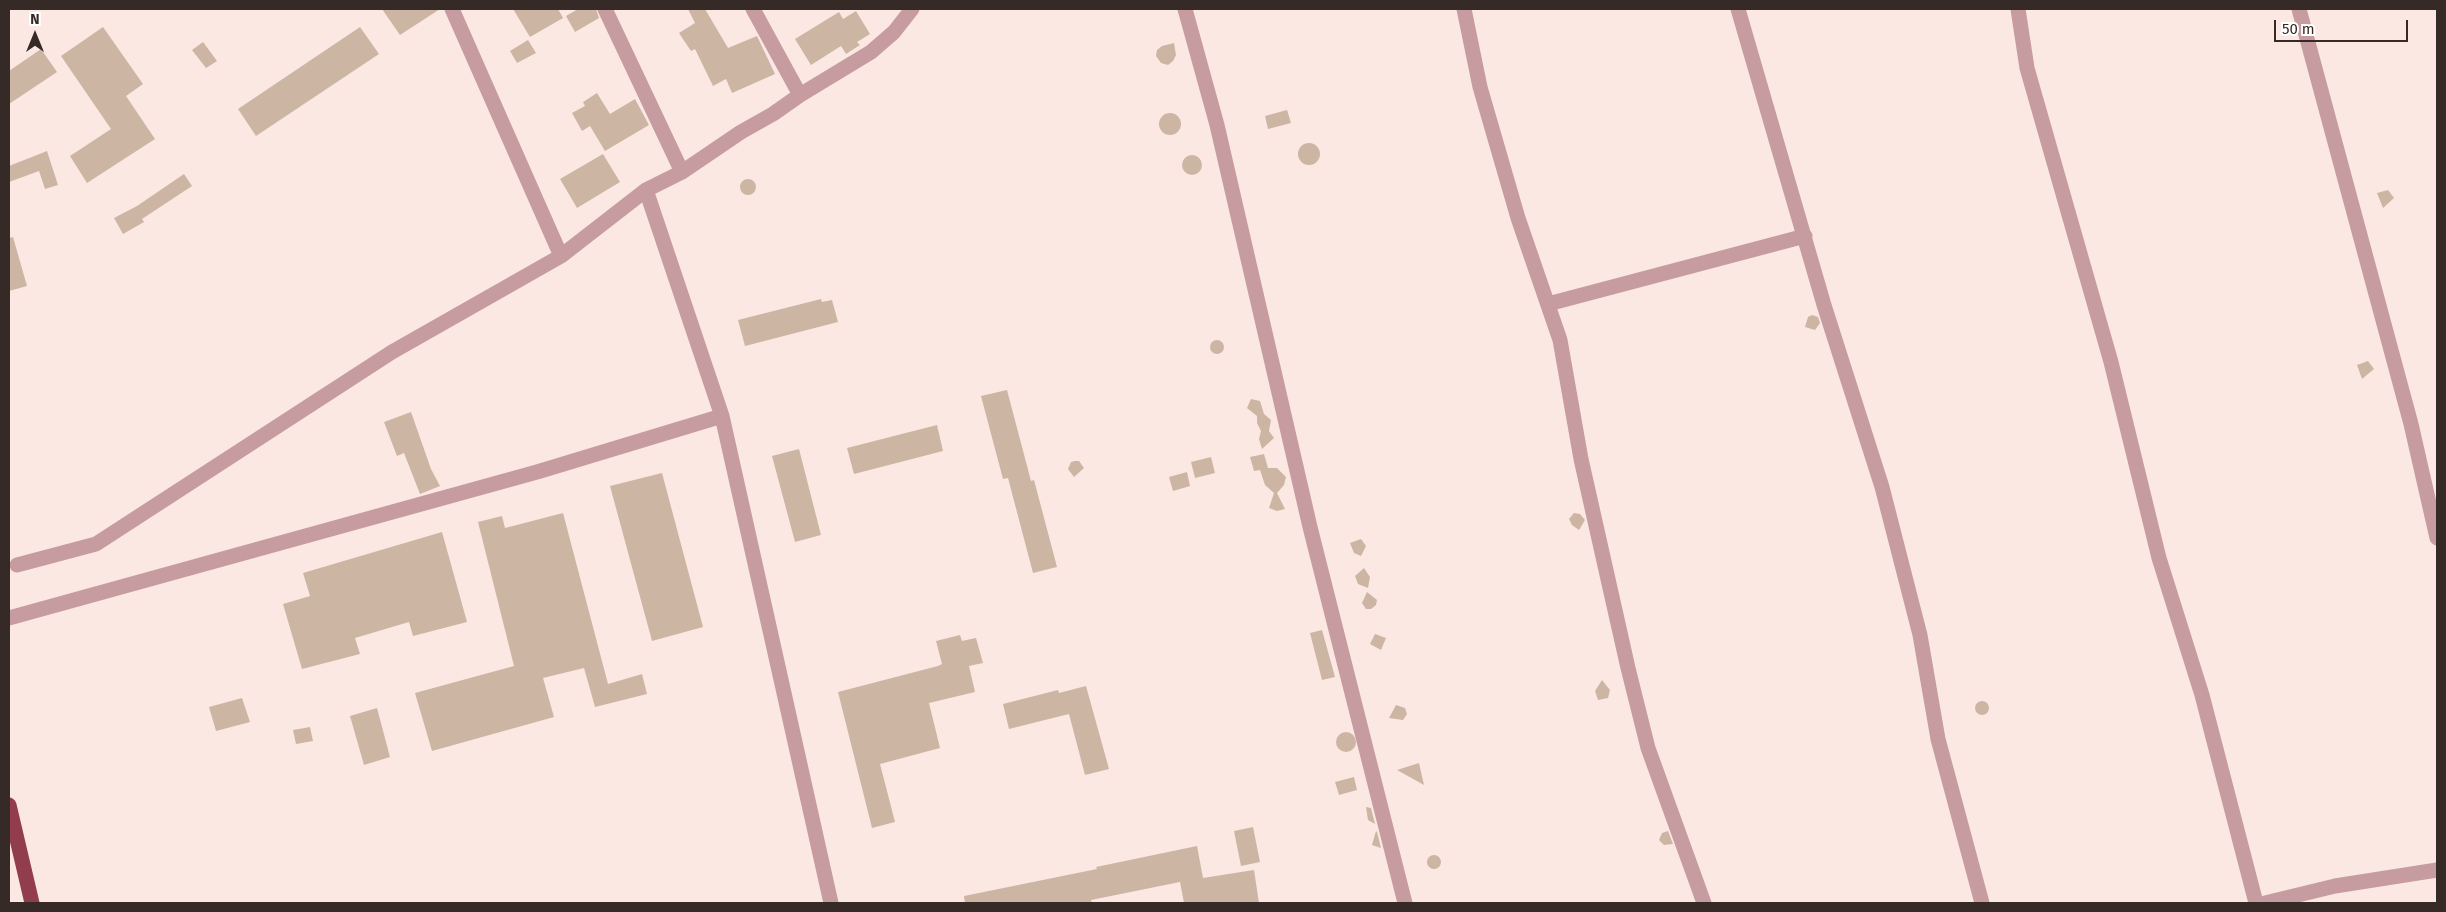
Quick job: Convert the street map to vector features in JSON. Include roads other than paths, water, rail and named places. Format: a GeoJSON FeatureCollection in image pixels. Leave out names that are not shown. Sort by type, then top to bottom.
{"type":"FeatureCollection","features":[{"type":"Feature","properties":{"kind":"highway"},"geometry":{"type":"LineString","coordinates":[[9,805],[32,903]]}},
{"type":"Feature","properties":{"kind":"street"},"geometry":{"type":"LineString","coordinates":[[452,9],[561,256]]}},
{"type":"Feature","properties":{"kind":"street"},"geometry":{"type":"LineString","coordinates":[[605,9],[682,172]]}},
{"type":"Feature","properties":{"kind":"street"},"geometry":{"type":"LineString","coordinates":[[753,9],[800,95]]}},
{"type":"Feature","properties":{"kind":"street"},"geometry":{"type":"LineString","coordinates":[[17,565],[96,544],[392,352],[561,256],[646,190],[682,172],[800,95],[871,52],[894,32],[912,9]]}},
{"type":"Feature","properties":{"kind":"street"},"geometry":{"type":"LineString","coordinates":[[1185,9],[1217,125],[1310,527],[1405,903]]}},
{"type":"Feature","properties":{"kind":"street"},"geometry":{"type":"LineString","coordinates":[[1464,9],[1480,87],[1518,218],[1560,340],[1581,459],[1648,748],[1704,903]]}},
{"type":"Feature","properties":{"kind":"street"},"geometry":{"type":"LineString","coordinates":[[1738,9],[1824,305],[1882,487],[1920,635],[1938,739],[1982,903]]}},
{"type":"Feature","properties":{"kind":"street"},"geometry":{"type":"LineString","coordinates":[[2018,9],[2027,68],[2111,362],[2159,558],[2202,695],[2256,903]]}},
{"type":"Feature","properties":{"kind":"street"},"geometry":{"type":"LineString","coordinates":[[2299,9],[2411,424],[2437,538]]}},
{"type":"Feature","properties":{"kind":"street"},"geometry":{"type":"LineString","coordinates":[[646,190],[722,416],[831,903]]}},
{"type":"Feature","properties":{"kind":"street"},"geometry":{"type":"LineString","coordinates":[[1548,304],[1804,236]]}},
{"type":"Feature","properties":{"kind":"street"},"geometry":{"type":"LineString","coordinates":[[9,618],[537,472],[722,416]]}},
{"type":"Feature","properties":{"kind":"street"},"geometry":{"type":"LineString","coordinates":[[2265,903],[2335,886],[2437,870]]}}]}
